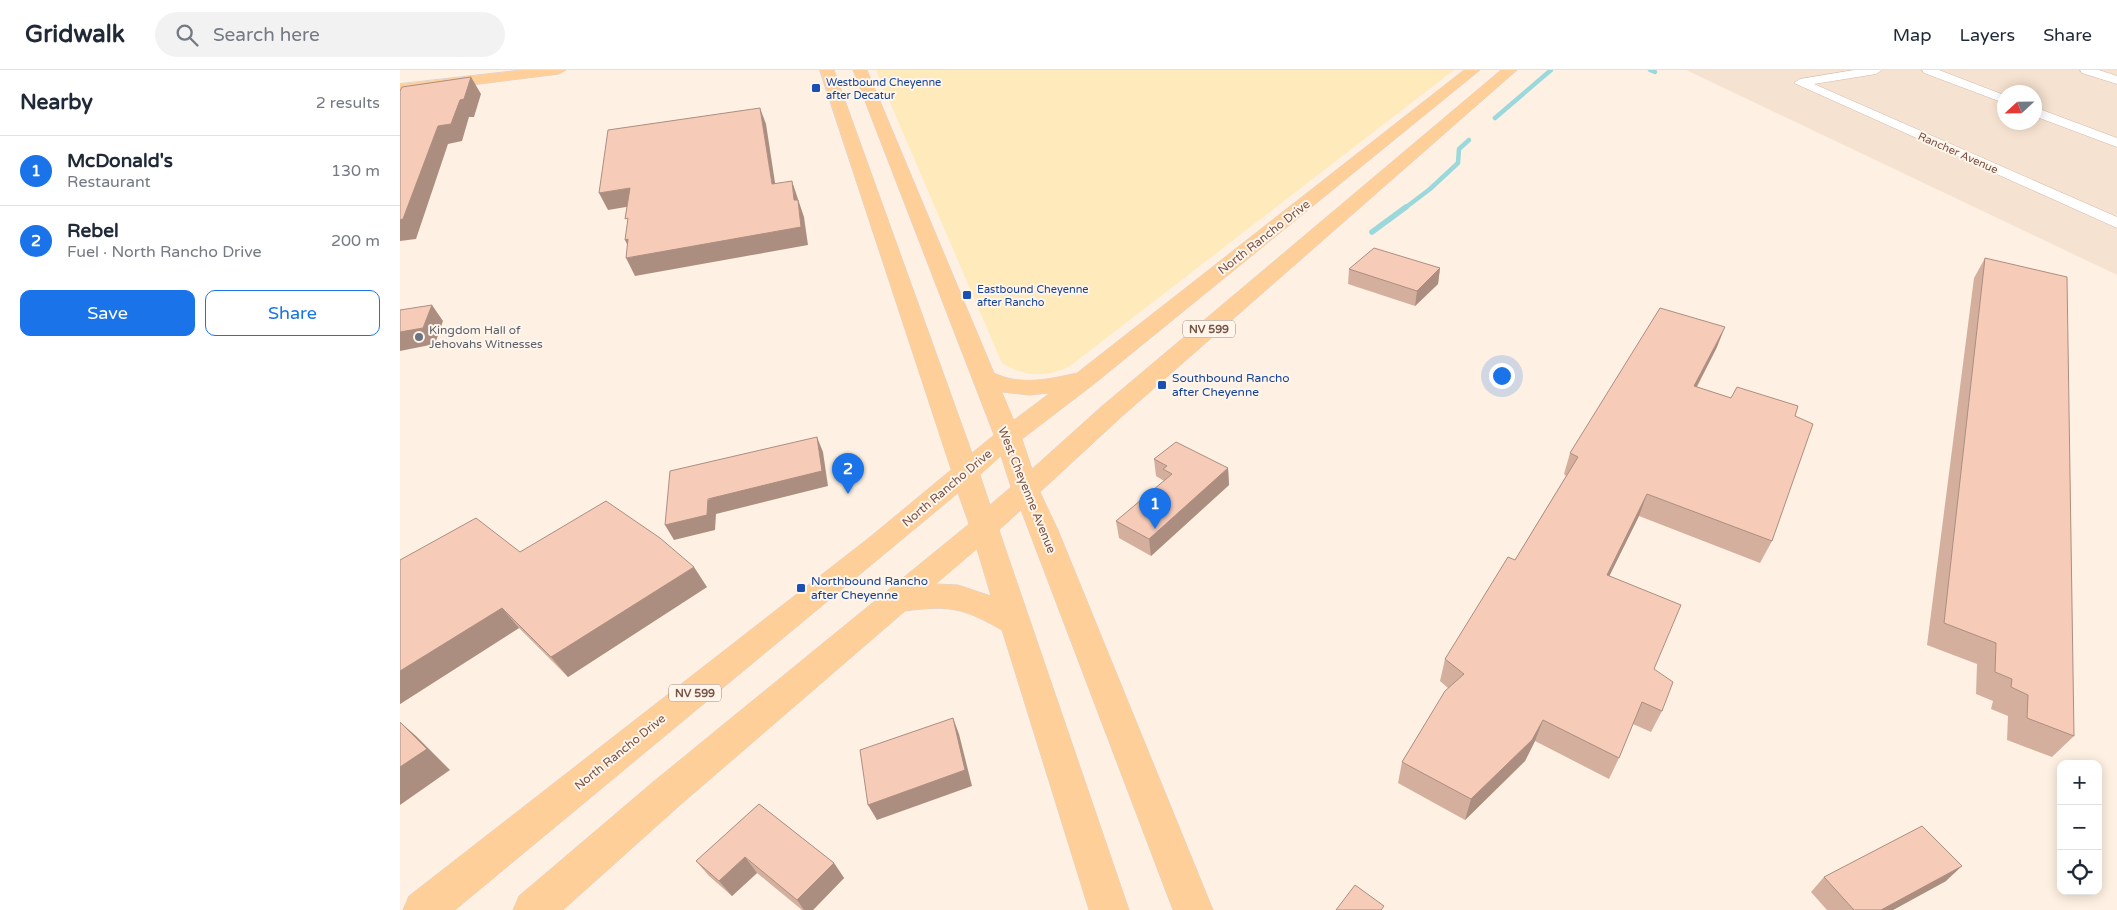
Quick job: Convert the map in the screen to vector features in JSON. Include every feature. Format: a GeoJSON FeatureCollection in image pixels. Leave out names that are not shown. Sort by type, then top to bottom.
{"type":"FeatureCollection","features":[{"type":"Feature","properties":{"kind":"main road"},"geometry":{"type":"LineString","coordinates":[[400,79],[471,70]]}},
{"type":"Feature","properties":{"kind":"main road"},"geometry":{"type":"LineString","coordinates":[[400,89],[559,70]]}},
{"type":"Feature","properties":{"kind":"main road"},"geometry":{"type":"LineString","coordinates":[[827,70],[964,474],[984,527],[1109,910]]}},
{"type":"Feature","properties":{"kind":"main road","name":"West Cheyenne Avenue"},"geometry":{"type":"LineString","coordinates":[[860,70],[1008,437],[1026,491],[1044,530],[1192,910]]}},
{"type":"Feature","properties":{"kind":"main road","name":"North Rancho Drive"},"geometry":{"type":"LineString","coordinates":[[423,910],[872,551],[1008,437],[1085,379],[1473,70]]}},
{"type":"Feature","properties":{"kind":"main road","name":"NV 599"},"geometry":{"type":"LineString","coordinates":[[533,910],[666,794],[1026,491],[1052,464],[1110,413],[1510,70]]}},
{"type":"Feature","properties":{"kind":"main road"},"geometry":{"type":"LineString","coordinates":[[1420,114],[1452,121]]}},
{"type":"Feature","properties":{"kind":"main road"},"geometry":{"type":"LineString","coordinates":[[982,376],[993,383],[1028,388],[1051,387],[1085,379]]}},
{"type":"Feature","properties":{"kind":"main road"},"geometry":{"type":"LineString","coordinates":[[897,600],[954,594],[971,598],[1014,622]]}},
{"type":"Feature","properties":{"kind":"street","name":"Rancher Avenue"},"geometry":{"type":"LineString","coordinates":[[1876,70],[1800,83],[2117,223]]}},
{"type":"Feature","properties":{"kind":"street"},"geometry":{"type":"LineString","coordinates":[[1928,70],[1997,97]]}},
{"type":"Feature","properties":{"kind":"street"},"geometry":{"type":"LineString","coordinates":[[2086,70],[2117,80]]}},
{"type":"Feature","properties":{"kind":"street"},"geometry":{"type":"LineString","coordinates":[[2042,114],[2117,143]]}},
{"type":"Feature","properties":{"kind":"shaded area"},"geometry":{"type":"Polygon","coordinates":[[[1686,70],[2117,70],[2117,275],[1686,70]]]}},
{"type":"Feature","properties":{"kind":"sand"},"geometry":{"type":"Polygon","coordinates":[[[876,70],[1454,70],[1070,366],[1052,373],[1036,374],[1019,371],[1002,363],[876,70]]]}},
{"type":"Feature","properties":{"kind":"building"},"geometry":{"type":"Polygon","coordinates":[[[471,77],[464,99],[460,100],[451,124],[438,126],[403,219],[400,220],[400,91],[402,87],[471,77]]]}},
{"type":"Feature","properties":{"kind":"building"},"geometry":{"type":"Polygon","coordinates":[[[760,108],[772,184],[792,181],[794,200],[798,200],[801,227],[626,258],[628,239],[625,240],[628,218],[625,219],[630,188],[599,193],[608,130],[760,108]]]}},
{"type":"Feature","properties":{"kind":"building"},"geometry":{"type":"Polygon","coordinates":[[[1374,248],[1440,268],[1417,291],[1349,269],[1374,248]]]}},
{"type":"Feature","properties":{"kind":"building"},"geometry":{"type":"Polygon","coordinates":[[[1985,258],[2067,277],[2074,736],[2027,718],[2028,695],[2011,687],[2012,679],[1995,672],[1996,643],[1944,623],[1985,258]]]}},
{"type":"Feature","properties":{"kind":"building"},"geometry":{"type":"Polygon","coordinates":[[[432,305],[423,328],[400,332],[400,310],[432,305]]]}},
{"type":"Feature","properties":{"kind":"building"},"geometry":{"type":"Polygon","coordinates":[[[1660,308],[1725,327],[1694,386],[1731,398],[1737,387],[1798,406],[1795,416],[1813,424],[1772,541],[1647,494],[1607,575],[1681,605],[1654,669],[1673,682],[1662,711],[1642,702],[1619,758],[1543,720],[1532,740],[1471,799],[1402,762],[1445,691],[1464,674],[1445,659],[1508,557],[1515,560],[1578,457],[1570,453],[1660,308]]]}},
{"type":"Feature","properties":{"kind":"building"},"geometry":{"type":"Polygon","coordinates":[[[817,437],[822,471],[708,499],[707,515],[665,525],[670,471],[817,437]]]}},
{"type":"Feature","properties":{"kind":"building"},"geometry":{"type":"Polygon","coordinates":[[[1176,442],[1228,468],[1149,539],[1116,521],[1172,474],[1163,469],[1167,466],[1154,459],[1176,442]]]}},
{"type":"Feature","properties":{"kind":"building"},"geometry":{"type":"Polygon","coordinates":[[[606,501],[660,538],[694,567],[551,657],[502,608],[400,671],[400,560],[476,518],[520,552],[606,501]]]}},
{"type":"Feature","properties":{"kind":"building"},"geometry":{"type":"Polygon","coordinates":[[[953,718],[965,770],[868,805],[860,750],[953,718]]]}},
{"type":"Feature","properties":{"kind":"building"},"geometry":{"type":"Polygon","coordinates":[[[400,722],[427,749],[400,767],[400,722]]]}},
{"type":"Feature","properties":{"kind":"building"},"geometry":{"type":"Polygon","coordinates":[[[759,804],[834,863],[797,900],[745,857],[719,881],[696,861],[759,804]]]}},
{"type":"Feature","properties":{"kind":"building"},"geometry":{"type":"Polygon","coordinates":[[[1922,826],[1962,866],[1881,910],[1854,910],[1824,877],[1922,826]]]}},
{"type":"Feature","properties":{"kind":"building"},"geometry":{"type":"Polygon","coordinates":[[[1355,885],[1384,906],[1381,910],[1336,910],[1355,885]]]}},
{"type":"Feature","properties":{"kind":"waterway"},"geometry":{"type":"LineString","coordinates":[[1495,118],[1551,70]]}},
{"type":"Feature","properties":{"kind":"waterway"},"geometry":{"type":"LineString","coordinates":[[1650,70],[1655,72]]}},
{"type":"Feature","properties":{"kind":"waterway"},"geometry":{"type":"LineString","coordinates":[[1405,208],[1430,189],[1458,163],[1459,149],[1469,140]]}},
{"type":"Feature","properties":{"kind":"waterway"},"geometry":{"type":"LineString","coordinates":[[1372,232],[1406,207]]}},
{"type":"Feature","properties":{"kind":"place","name":"Westbound Cheyenne after Decatur"},"geometry":{"type":"Point","coordinates":[816,88]}},
{"type":"Feature","properties":{"kind":"place","name":"Eastbound Cheyenne after Rancho"},"geometry":{"type":"Point","coordinates":[967,295]}},
{"type":"Feature","properties":{"kind":"place","name":"Kingdom Hall of Jehovahs Witnesses"},"geometry":{"type":"Point","coordinates":[419,337]}},
{"type":"Feature","properties":{"kind":"place","name":"Southbound Rancho after Cheyenne"},"geometry":{"type":"Point","coordinates":[1162,385]}},
{"type":"Feature","properties":{"kind":"place","name":"Rebel"},"geometry":{"type":"Point","coordinates":[848,494]}},
{"type":"Feature","properties":{"kind":"place","name":"McDonald's"},"geometry":{"type":"Point","coordinates":[1155,529]}},
{"type":"Feature","properties":{"kind":"place","name":"Northbound Rancho after Cheyenne"},"geometry":{"type":"Point","coordinates":[801,588]}}]}
